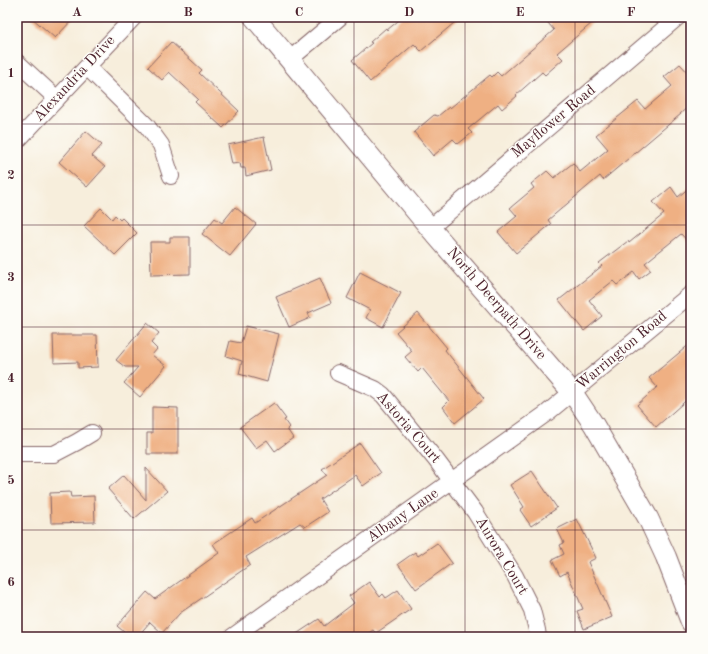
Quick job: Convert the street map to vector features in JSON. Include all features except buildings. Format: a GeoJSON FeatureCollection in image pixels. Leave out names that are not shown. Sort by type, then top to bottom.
{"type":"FeatureCollection","features":[{"type":"Feature","properties":{"kind":"street","name":"Alexandria Drive"},"geometry":{"type":"LineString","coordinates":[[17,141],[134,17]]}},
{"type":"Feature","properties":{"kind":"street","name":"North Deerpath Drive"},"geometry":{"type":"LineString","coordinates":[[254,17],[430,228],[572,392],[594,425],[648,518],[666,557],[691,622]]}},
{"type":"Feature","properties":{"kind":"street"},"geometry":{"type":"LineString","coordinates":[[289,60],[340,17]]}},
{"type":"Feature","properties":{"kind":"street","name":"Mayflower Road"},"geometry":{"type":"LineString","coordinates":[[430,228],[678,17]]}},
{"type":"Feature","properties":{"kind":"street"},"geometry":{"type":"LineString","coordinates":[[17,62],[57,99]]}},
{"type":"Feature","properties":{"kind":"street"},"geometry":{"type":"LineString","coordinates":[[87,67],[147,126],[161,145],[171,176]]}},
{"type":"Feature","properties":{"kind":"street","name":"Warrington Road"},"geometry":{"type":"LineString","coordinates":[[572,392],[691,294]]}},
{"type":"Feature","properties":{"kind":"street","name":"Astoria Court"},"geometry":{"type":"LineString","coordinates":[[338,373],[375,389],[383,395],[436,460],[451,481]]}},
{"type":"Feature","properties":{"kind":"street","name":"Albany Lane"},"geometry":{"type":"LineString","coordinates":[[232,637],[547,414],[572,392]]}},
{"type":"Feature","properties":{"kind":"street"},"geometry":{"type":"LineString","coordinates":[[17,454],[54,454],[92,433]]}},
{"type":"Feature","properties":{"kind":"street","name":"Aurora Court"},"geometry":{"type":"LineString","coordinates":[[451,481],[470,505],[515,576],[532,610],[538,630],[538,637]]}}]}
